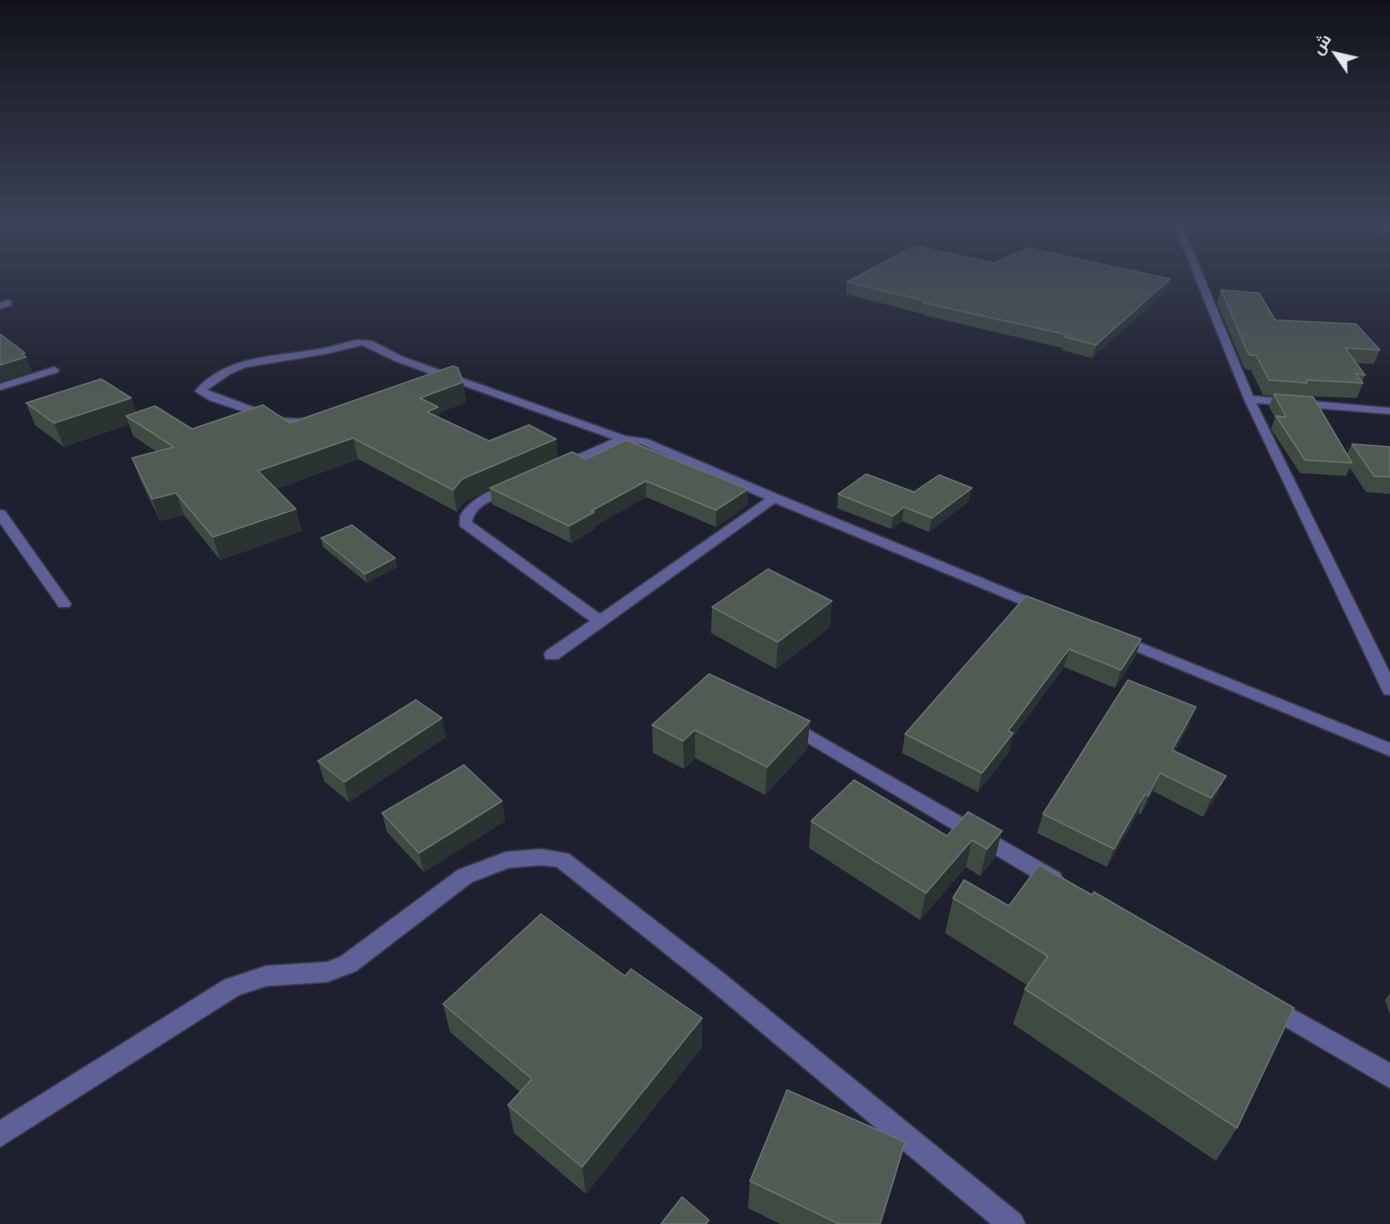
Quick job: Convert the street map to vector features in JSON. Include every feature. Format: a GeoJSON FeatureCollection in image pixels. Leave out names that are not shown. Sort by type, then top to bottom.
{"type":"FeatureCollection","features":[{"type":"Feature","properties":{"kind":"street"},"geometry":{"type":"LineString","coordinates":[[1201,282],[1249,399],[1390,690]]}},
{"type":"Feature","properties":{"kind":"street"},"geometry":{"type":"LineString","coordinates":[[331,422],[282,421],[213,398],[200,391],[209,381],[270,358],[367,342],[399,358],[623,439],[643,441],[774,498],[1049,610]]}},
{"type":"Feature","properties":{"kind":"street"},"geometry":{"type":"LineString","coordinates":[[0,387],[54,370]]}},
{"type":"Feature","properties":{"kind":"street"},"geometry":{"type":"LineString","coordinates":[[436,385],[456,379]]}},
{"type":"Feature","properties":{"kind":"street"},"geometry":{"type":"LineString","coordinates":[[1249,399],[1390,411]]}},
{"type":"Feature","properties":{"kind":"street"},"geometry":{"type":"LineString","coordinates":[[547,473],[623,439]]}},
{"type":"Feature","properties":{"kind":"street"},"geometry":{"type":"LineString","coordinates":[[525,482],[471,506],[465,515],[465,523],[600,621]]}},
{"type":"Feature","properties":{"kind":"street"},"geometry":{"type":"LineString","coordinates":[[552,655],[774,498]]}},
{"type":"Feature","properties":{"kind":"street"},"geometry":{"type":"LineString","coordinates":[[0,514],[64,604]]}},
{"type":"Feature","properties":{"kind":"street"},"geometry":{"type":"LineString","coordinates":[[1104,633],[1390,750]]}},
{"type":"Feature","properties":{"kind":"street"},"geometry":{"type":"LineString","coordinates":[[772,714],[1067,887]]}},
{"type":"Feature","properties":{"kind":"street"},"geometry":{"type":"LineString","coordinates":[[0,1134],[232,987],[266,976],[327,972],[348,964],[465,876],[506,860],[541,856],[562,860],[714,979],[1012,1224]]}},
{"type":"Feature","properties":{"kind":"street"},"geometry":{"type":"LineString","coordinates":[[1259,1000],[1390,1076]]}},
{"type":"Feature","properties":{"kind":"building"},"geometry":{"type":"Polygon","coordinates":[[[847,282],[1167,282],[1096,345],[1065,337],[1068,335],[924,303],[925,301],[847,282]]]}},
{"type":"Feature","properties":{"kind":"building"},"geometry":{"type":"Polygon","coordinates":[[[1221,290],[1259,293],[1275,320],[1356,324],[1380,350],[1345,348],[1365,375],[1356,374],[1363,383],[1269,380],[1256,355],[1250,355],[1247,351],[1221,290]]]}},
{"type":"Feature","properties":{"kind":"building"},"geometry":{"type":"Polygon","coordinates":[[[0,334],[25,353],[22,354],[26,357],[0,365],[0,334]]]}},
{"type":"Feature","properties":{"kind":"building"},"geometry":{"type":"Polygon","coordinates":[[[453,366],[458,368],[463,382],[420,398],[438,407],[427,412],[489,441],[529,425],[556,439],[462,479],[453,490],[353,438],[258,471],[296,509],[213,537],[176,493],[152,499],[132,458],[174,447],[126,416],[155,406],[192,429],[263,405],[290,423],[453,366]]]}},
{"type":"Feature","properties":{"kind":"building"},"geometry":{"type":"Polygon","coordinates":[[[101,379],[131,398],[54,423],[26,403],[101,379]]]}},
{"type":"Feature","properties":{"kind":"building"},"geometry":{"type":"Polygon","coordinates":[[[1274,394],[1313,397],[1352,463],[1305,460],[1276,416],[1286,417],[1274,394]]]}},
{"type":"Feature","properties":{"kind":"building"},"geometry":{"type":"Polygon","coordinates":[[[626,440],[748,489],[716,510],[646,481],[591,511],[594,512],[569,526],[490,488],[572,452],[586,459],[626,440]]]}},
{"type":"Feature","properties":{"kind":"building"},"geometry":{"type":"Polygon","coordinates":[[[1352,444],[1390,447],[1390,477],[1374,476],[1352,444]]]}},
{"type":"Feature","properties":{"kind":"building"},"geometry":{"type":"Polygon","coordinates":[[[866,474],[914,492],[939,475],[972,488],[932,518],[904,507],[893,516],[838,494],[866,474]]]}},
{"type":"Feature","properties":{"kind":"building"},"geometry":{"type":"Polygon","coordinates":[[[352,525],[395,558],[365,574],[321,538],[352,525]]]}},
{"type":"Feature","properties":{"kind":"building"},"geometry":{"type":"Polygon","coordinates":[[[768,569],[832,601],[778,642],[712,607],[768,569]]]}},
{"type":"Feature","properties":{"kind":"building"},"geometry":{"type":"Polygon","coordinates":[[[1026,596],[1141,639],[1121,670],[1069,649],[1008,731],[1013,733],[982,773],[905,734],[1026,596]]]}},
{"type":"Feature","properties":{"kind":"building"},"geometry":{"type":"Polygon","coordinates":[[[709,674],[810,721],[767,767],[695,730],[683,741],[652,725],[709,674]]]}},
{"type":"Feature","properties":{"kind":"building"},"geometry":{"type":"Polygon","coordinates":[[[1128,680],[1196,707],[1172,750],[1226,776],[1211,798],[1160,773],[1148,796],[1145,794],[1114,849],[1043,814],[1128,680]]]}},
{"type":"Feature","properties":{"kind":"building"},"geometry":{"type":"Polygon","coordinates":[[[416,700],[442,718],[344,782],[318,761],[416,700]]]}},
{"type":"Feature","properties":{"kind":"building"},"geometry":{"type":"Polygon","coordinates":[[[464,765],[502,801],[419,853],[382,813],[464,765]]]}},
{"type":"Feature","properties":{"kind":"building"},"geometry":{"type":"Polygon","coordinates":[[[854,780],[947,836],[968,812],[1002,831],[987,849],[972,840],[926,893],[811,821],[854,780]]]}},
{"type":"Feature","properties":{"kind":"building"},"geometry":{"type":"Polygon","coordinates":[[[1039,865],[1092,895],[1094,892],[1294,1008],[1237,1128],[1025,989],[1048,956],[953,898],[964,880],[1009,906],[1039,865]]]}},
{"type":"Feature","properties":{"kind":"building"},"geometry":{"type":"Polygon","coordinates":[[[541,914],[625,976],[631,969],[702,1018],[582,1167],[508,1105],[532,1079],[443,1004],[541,914]]]}},
{"type":"Feature","properties":{"kind":"building"},"geometry":{"type":"Polygon","coordinates":[[[787,1090],[905,1142],[880,1224],[839,1224],[750,1181],[787,1090]]]}},
{"type":"Feature","properties":{"kind":"building"},"geometry":{"type":"Polygon","coordinates":[[[682,1197],[709,1220],[706,1224],[661,1224],[682,1197]]]}}]}
